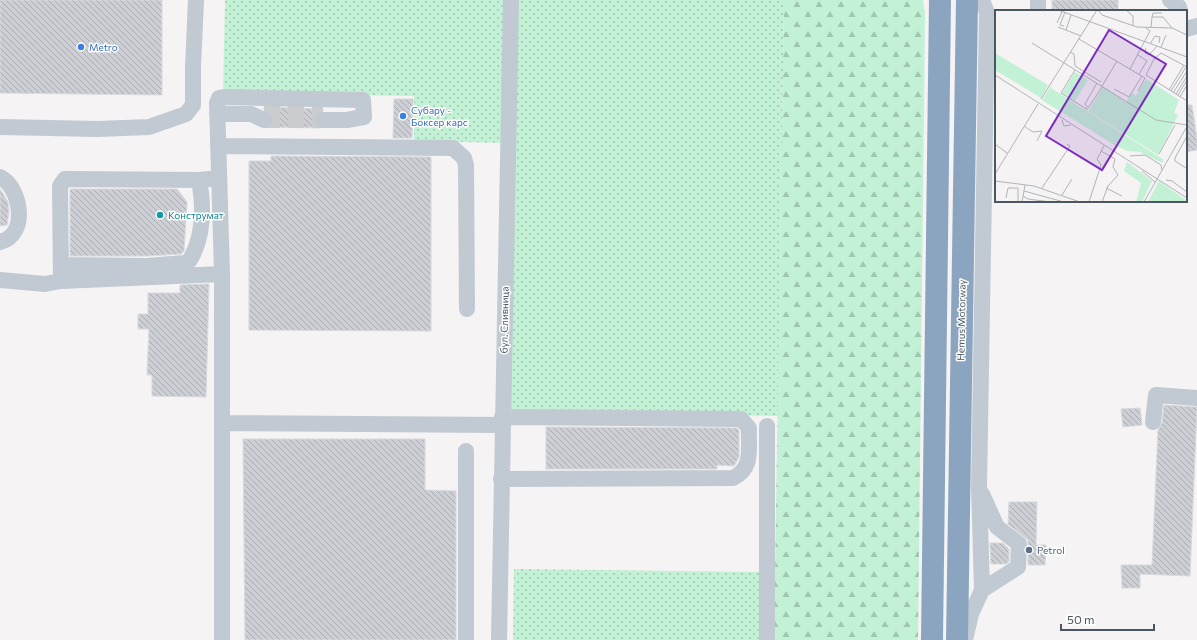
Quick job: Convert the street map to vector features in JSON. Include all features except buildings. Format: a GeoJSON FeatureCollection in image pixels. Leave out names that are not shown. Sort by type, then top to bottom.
{"type":"FeatureCollection","features":[{"type":"Feature","properties":{"kind":"highway"},"geometry":{"type":"LineString","coordinates":[[932,640],[940,0]]}},
{"type":"Feature","properties":{"kind":"highway","name":"Hemus Motorway"},"geometry":{"type":"LineString","coordinates":[[957,640],[967,0]]}},
{"type":"Feature","properties":{"kind":"street"},"geometry":{"type":"LineString","coordinates":[[0,127],[98,129],[149,127],[186,114],[193,105],[196,0]]}},
{"type":"Feature","properties":{"kind":"street","name":"бул. Сливница"},"geometry":{"type":"LineString","coordinates":[[499,640],[511,0]]}},
{"type":"Feature","properties":{"kind":"street"},"geometry":{"type":"LineString","coordinates":[[965,640],[970,614],[982,590],[979,486],[991,111],[987,14],[982,0]]}},
{"type":"Feature","properties":{"kind":"street"},"geometry":{"type":"LineString","coordinates":[[1170,0],[1179,7],[1180,10]]}},
{"type":"Feature","properties":{"kind":"street"},"geometry":{"type":"LineString","coordinates":[[1187,28],[1197,26]]}},
{"type":"Feature","properties":{"kind":"street"},"geometry":{"type":"LineString","coordinates":[[222,640],[222,274],[217,103],[219,98],[224,97],[363,100],[364,111],[347,108],[323,114]]}},
{"type":"Feature","properties":{"kind":"street"},"geometry":{"type":"LineString","coordinates":[[217,114],[260,114]]}},
{"type":"Feature","properties":{"kind":"street"},"geometry":{"type":"LineString","coordinates":[[218,146],[453,148],[464,158],[466,165],[466,309]]}},
{"type":"Feature","properties":{"kind":"street"},"geometry":{"type":"LineString","coordinates":[[0,178],[9,184],[14,194],[19,218],[15,234],[8,240],[0,242]]}},
{"type":"Feature","properties":{"kind":"street"},"geometry":{"type":"LineString","coordinates":[[61,281],[60,186],[65,179],[198,180],[219,178]]}},
{"type":"Feature","properties":{"kind":"street"},"geometry":{"type":"LineString","coordinates":[[62,265],[147,266],[185,262],[190,260],[198,241],[203,203],[198,180]]}},
{"type":"Feature","properties":{"kind":"street"},"geometry":{"type":"LineString","coordinates":[[0,280],[45,284],[61,281],[222,274]]}},
{"type":"Feature","properties":{"kind":"street"},"geometry":{"type":"LineString","coordinates":[[1153,422],[1156,395],[1197,398]]}},
{"type":"Feature","properties":{"kind":"street"},"geometry":{"type":"LineString","coordinates":[[222,423],[741,419],[749,428],[748,464],[741,474],[733,478],[501,479]]}},
{"type":"Feature","properties":{"kind":"street"},"geometry":{"type":"LineString","coordinates":[[766,640],[767,426]]}},
{"type":"Feature","properties":{"kind":"street"},"geometry":{"type":"LineString","coordinates":[[466,451],[466,640]]}},
{"type":"Feature","properties":{"kind":"street"},"geometry":{"type":"LineString","coordinates":[[979,486],[997,528],[1019,544],[1018,567],[982,590]]}},
{"type":"Feature","properties":{"kind":"green space"},"geometry":{"type":"Polygon","coordinates":[[[225,0],[784,0],[778,416],[507,412],[507,143],[414,141],[414,96],[223,93],[225,0]]]}},
{"type":"Feature","properties":{"kind":"green space"},"geometry":{"type":"Polygon","coordinates":[[[784,0],[923,0],[925,14],[918,640],[774,640],[784,0]]]}},
{"type":"Feature","properties":{"kind":"green space"},"geometry":{"type":"Polygon","coordinates":[[[514,569],[762,572],[761,640],[513,640],[514,569]]]}},
{"type":"Feature","properties":{"kind":"tunnel"},"geometry":{"type":"LineString","coordinates":[[264,108],[323,108]]}},
{"type":"Feature","properties":{"kind":"tunnel"},"geometry":{"type":"LineString","coordinates":[[264,120],[323,120]]}},
{"type":"Feature","properties":{"kind":"place","name":"Metro"},"geometry":{"type":"Point","coordinates":[81,47]}},
{"type":"Feature","properties":{"kind":"place","name":"Субару - Боксер карс"},"geometry":{"type":"Point","coordinates":[403,116]}},
{"type":"Feature","properties":{"kind":"place","name":"Конструмат"},"geometry":{"type":"Point","coordinates":[160,215]}},
{"type":"Feature","properties":{"kind":"place","name":"Petrol"},"geometry":{"type":"Point","coordinates":[1029,550]}}]}
